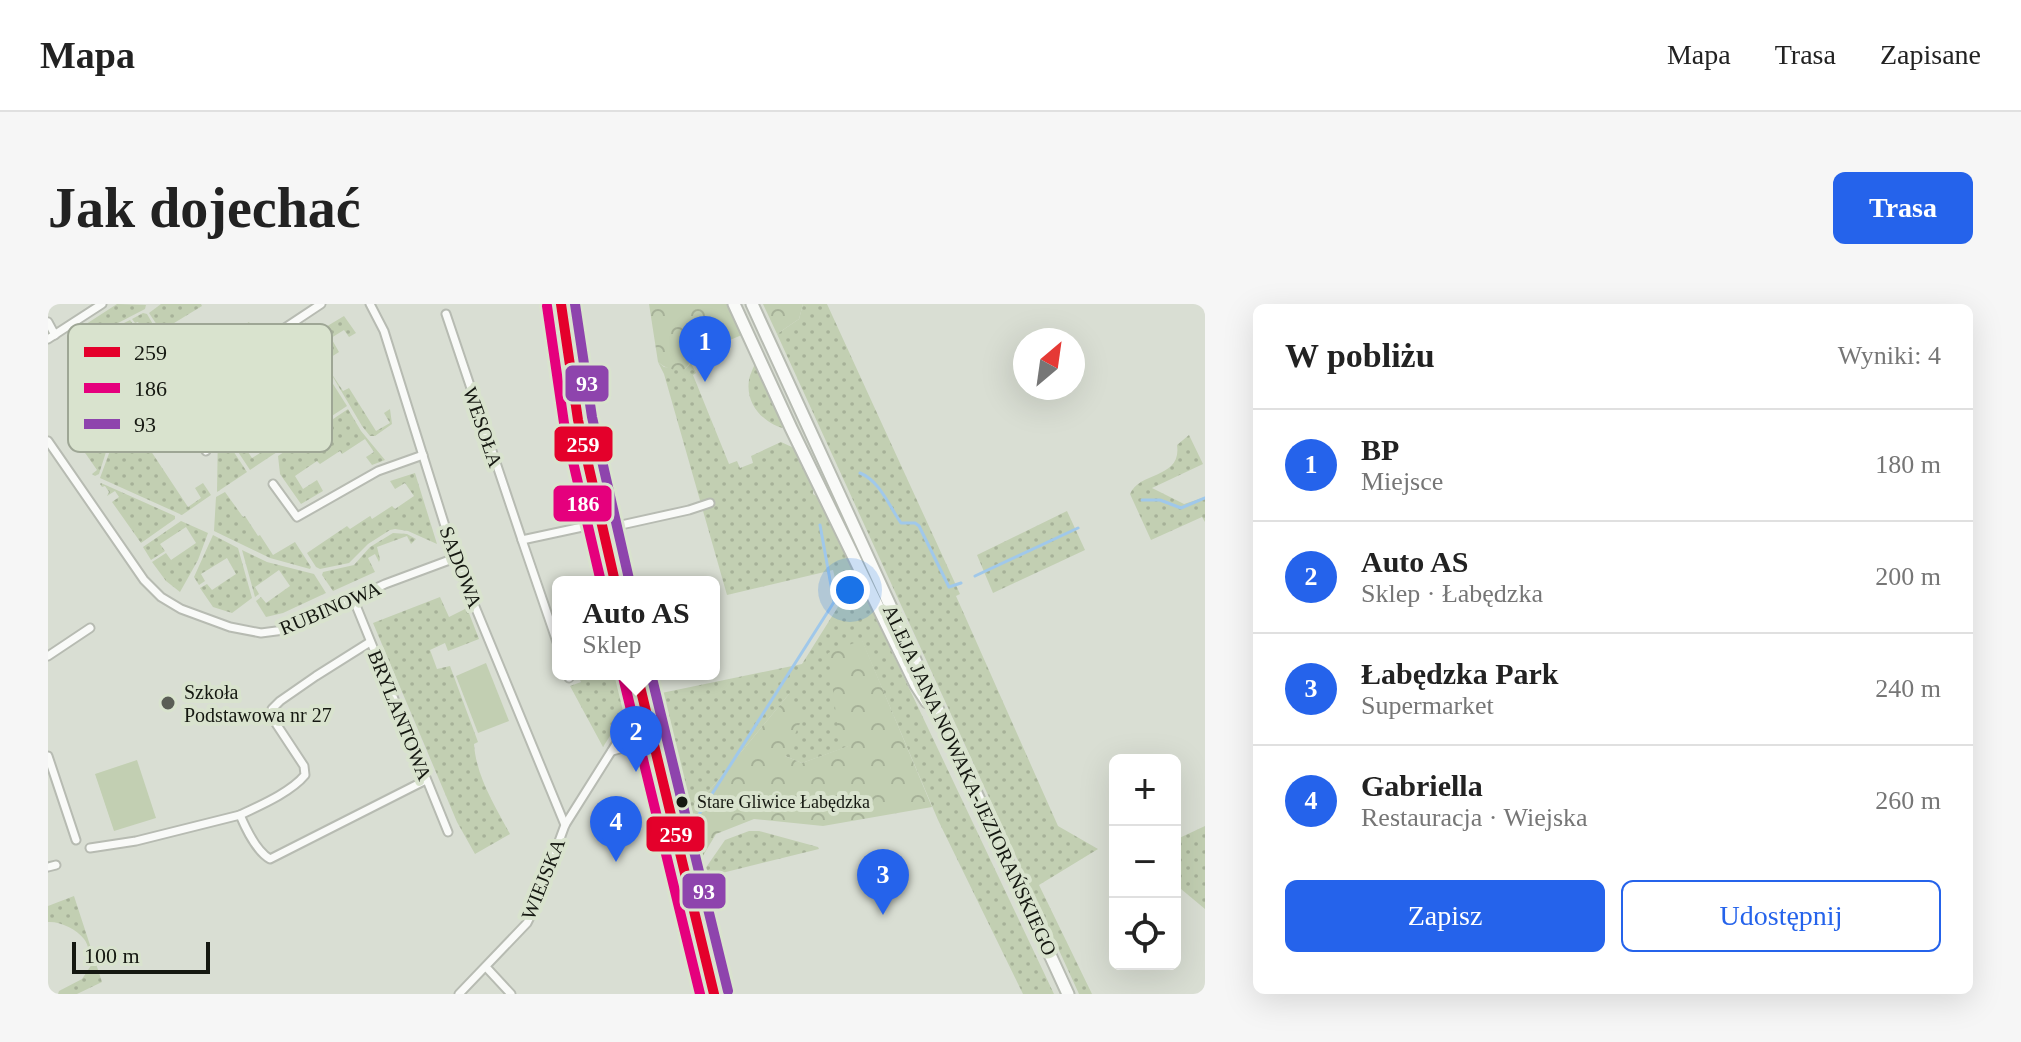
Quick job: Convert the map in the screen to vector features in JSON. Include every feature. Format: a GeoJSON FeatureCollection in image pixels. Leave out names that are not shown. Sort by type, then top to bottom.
{"type":"FeatureCollection","features":[{"type":"Feature","properties":{"kind":"main road"},"geometry":{"type":"LineString","coordinates":[[734,304],[916,685],[952,743]]}},
{"type":"Feature","properties":{"kind":"main road","name":"ALEJA JANA NOWAKA-JEZIORAŃSKIEGO"},"geometry":{"type":"LineString","coordinates":[[752,304],[1068,994]]}},
{"type":"Feature","properties":{"kind":"street"},"geometry":{"type":"LineString","coordinates":[[71,324],[102,304]]}},
{"type":"Feature","properties":{"kind":"street"},"geometry":{"type":"LineString","coordinates":[[291,324],[321,304]]}},
{"type":"Feature","properties":{"kind":"street","name":"SADOWA"},"geometry":{"type":"LineString","coordinates":[[370,304],[384,331],[455,558],[565,825]]}},
{"type":"Feature","properties":{"kind":"street"},"geometry":{"type":"LineString","coordinates":[[561,304],[578,420],[614,576]]}},
{"type":"Feature","properties":{"kind":"street","name":"WESOŁA"},"geometry":{"type":"LineString","coordinates":[[446,314],[552,628]]}},
{"type":"Feature","properties":{"kind":"street"},"geometry":{"type":"LineString","coordinates":[[48,322],[51,337],[68,326]]}},
{"type":"Feature","properties":{"kind":"street","name":"RUBINOWA"},"geometry":{"type":"LineString","coordinates":[[48,441],[144,580],[174,606],[230,627],[261,633],[284,630],[353,598],[455,558]]}},
{"type":"Feature","properties":{"kind":"street"},"geometry":{"type":"LineString","coordinates":[[273,484],[297,517],[378,471],[423,455]]}},
{"type":"Feature","properties":{"kind":"street"},"geometry":{"type":"LineString","coordinates":[[522,540],[689,510],[710,503]]}},
{"type":"Feature","properties":{"kind":"street","name":"BRYLANTOWA"},"geometry":{"type":"LineString","coordinates":[[353,598],[448,832]]}},
{"type":"Feature","properties":{"kind":"street"},"geometry":{"type":"LineString","coordinates":[[48,656],[90,628]]}},
{"type":"Feature","properties":{"kind":"street"},"geometry":{"type":"LineString","coordinates":[[90,848],[136,841],[240,815],[299,781],[305,775],[304,766],[271,714],[276,705],[370,642]]}},
{"type":"Feature","properties":{"kind":"street"},"geometry":{"type":"LineString","coordinates":[[638,680],[714,994]]}},
{"type":"Feature","properties":{"kind":"street","name":"WIEJSKA"},"geometry":{"type":"LineString","coordinates":[[459,994],[520,932],[531,916],[565,825],[633,721],[643,700]]}},
{"type":"Feature","properties":{"kind":"street"},"geometry":{"type":"LineString","coordinates":[[633,721],[642,720],[649,725]]}},
{"type":"Feature","properties":{"kind":"street"},"geometry":{"type":"LineString","coordinates":[[612,751],[634,745],[649,725]]}},
{"type":"Feature","properties":{"kind":"street"},"geometry":{"type":"LineString","coordinates":[[634,745],[657,760]]}},
{"type":"Feature","properties":{"kind":"street"},"geometry":{"type":"LineString","coordinates":[[48,756],[76,840]]}},
{"type":"Feature","properties":{"kind":"street"},"geometry":{"type":"LineString","coordinates":[[240,815],[256,844],[270,859],[426,780]]}},
{"type":"Feature","properties":{"kind":"street"},"geometry":{"type":"LineString","coordinates":[[486,967],[511,994]]}},
{"type":"Feature","properties":{"kind":"green space"},"geometry":{"type":"Polygon","coordinates":[[[117,304],[146,305],[145,309],[116,324],[86,324],[117,304]]]}},
{"type":"Feature","properties":{"kind":"green space"},"geometry":{"type":"Polygon","coordinates":[[[161,304],[202,306],[172,324],[156,324],[149,313],[161,304]]]}},
{"type":"Feature","properties":{"kind":"green space"},"geometry":{"type":"Polygon","coordinates":[[[649,304],[727,304],[742,335],[698,353],[685,369],[667,368],[658,362],[649,304]]]}},
{"type":"Feature","properties":{"kind":"green space"},"geometry":{"type":"Polygon","coordinates":[[[763,304],[803,304],[799,319],[777,334],[763,304]]]}},
{"type":"Feature","properties":{"kind":"green space"},"geometry":{"type":"Polygon","coordinates":[[[803,304],[827,304],[960,594],[956,596],[1058,826],[1098,849],[1039,885],[1092,994],[1079,994],[777,334],[799,319],[803,304]]]}},
{"type":"Feature","properties":{"kind":"green space"},"geometry":{"type":"Polygon","coordinates":[[[143,313],[153,324],[135,323],[132,319],[143,313]]]}},
{"type":"Feature","properties":{"kind":"green space"},"geometry":{"type":"Polygon","coordinates":[[[344,316],[356,333],[349,337],[344,330],[332,337],[331,324],[344,316]]]}},
{"type":"Feature","properties":{"kind":"green space"},"geometry":{"type":"Polygon","coordinates":[[[332,340],[339,352],[332,356],[332,340]]]}},
{"type":"Feature","properties":{"kind":"green space"},"geometry":{"type":"Polygon","coordinates":[[[756,361],[787,429],[771,423],[753,405],[749,380],[756,361]]]}},
{"type":"Feature","properties":{"kind":"green space"},"geometry":{"type":"Polygon","coordinates":[[[658,362],[664,367],[685,369],[691,363],[729,464],[737,461],[740,468],[753,463],[751,456],[781,442],[794,448],[813,487],[813,494],[819,498],[1054,994],[1023,994],[938,820],[862,641],[852,745],[802,763],[785,756],[789,694],[686,819],[647,696],[802,664],[841,602],[833,570],[727,595],[658,362]]]}},
{"type":"Feature","properties":{"kind":"green space"},"geometry":{"type":"Polygon","coordinates":[[[332,374],[343,391],[349,388],[376,431],[390,423],[384,413],[390,409],[392,424],[375,436],[370,436],[332,374]]]}},
{"type":"Feature","properties":{"kind":"green space"},"geometry":{"type":"Polygon","coordinates":[[[332,382],[347,406],[332,416],[332,382]]]}},
{"type":"Feature","properties":{"kind":"green space"},"geometry":{"type":"Polygon","coordinates":[[[348,409],[385,460],[372,465],[366,457],[374,452],[365,439],[342,454],[340,451],[320,464],[317,461],[295,476],[303,489],[317,480],[323,491],[301,504],[280,474],[278,456],[284,452],[332,452],[332,420],[348,409]]]}},
{"type":"Feature","properties":{"kind":"green space"},"geometry":{"type":"Polygon","coordinates":[[[1189,435],[1203,464],[1152,488],[1184,504],[1205,497],[1205,522],[1202,517],[1151,540],[1130,494],[1142,481],[1173,464],[1177,445],[1189,435]]]}},
{"type":"Feature","properties":{"kind":"green space"},"geometry":{"type":"Polygon","coordinates":[[[84,452],[106,452],[99,474],[92,474],[97,470],[84,452]]]}},
{"type":"Feature","properties":{"kind":"green space"},"geometry":{"type":"Polygon","coordinates":[[[110,452],[152,452],[188,507],[201,498],[195,488],[203,483],[211,495],[182,515],[100,478],[110,452]]]}},
{"type":"Feature","properties":{"kind":"green space"},"geometry":{"type":"Polygon","coordinates":[[[218,452],[234,452],[247,472],[217,492],[218,452]]]}},
{"type":"Feature","properties":{"kind":"green space"},"geometry":{"type":"Polygon","coordinates":[[[238,452],[248,452],[252,458],[262,452],[277,452],[250,470],[238,452]]]}},
{"type":"Feature","properties":{"kind":"green space"},"geometry":{"type":"Polygon","coordinates":[[[415,473],[437,544],[408,531],[395,529],[368,544],[349,563],[320,569],[316,567],[307,553],[347,526],[350,529],[392,506],[395,509],[414,496],[405,483],[395,489],[390,481],[415,473]]]}},
{"type":"Feature","properties":{"kind":"green space"},"geometry":{"type":"Polygon","coordinates":[[[101,483],[175,516],[175,519],[141,543],[112,502],[119,497],[115,491],[107,496],[109,492],[101,483]]]}},
{"type":"Feature","properties":{"kind":"green space"},"geometry":{"type":"Polygon","coordinates":[[[225,492],[273,555],[295,542],[310,569],[270,558],[214,531],[216,497],[225,492]]]}},
{"type":"Feature","properties":{"kind":"green space"},"geometry":{"type":"Polygon","coordinates":[[[1067,511],[1085,550],[993,593],[977,555],[1067,511]]]}},
{"type":"Feature","properties":{"kind":"green space"},"geometry":{"type":"Polygon","coordinates":[[[181,521],[208,533],[198,560],[180,592],[166,581],[152,562],[166,553],[171,560],[196,543],[186,527],[160,544],[165,551],[151,560],[143,547],[181,521]]]}},
{"type":"Feature","properties":{"kind":"green space"},"geometry":{"type":"Polygon","coordinates":[[[393,533],[407,534],[416,539],[411,544],[407,536],[377,547],[379,562],[375,554],[368,558],[375,572],[333,591],[323,572],[354,565],[370,547],[393,533]]]}},
{"type":"Feature","properties":{"kind":"green space"},"geometry":{"type":"Polygon","coordinates":[[[213,535],[238,548],[252,598],[232,613],[213,607],[200,588],[207,584],[212,590],[236,574],[227,558],[201,574],[205,581],[199,585],[194,577],[213,535]]]}},
{"type":"Feature","properties":{"kind":"green space"},"geometry":{"type":"Polygon","coordinates":[[[242,550],[267,562],[314,574],[326,593],[283,613],[266,617],[256,601],[261,597],[266,603],[290,586],[279,570],[255,587],[259,594],[255,597],[242,550]]]}},
{"type":"Feature","properties":{"kind":"green space"},"geometry":{"type":"Polygon","coordinates":[[[440,597],[449,617],[467,608],[479,639],[448,651],[445,643],[430,650],[437,669],[450,666],[478,742],[474,744],[482,779],[510,834],[475,854],[457,822],[373,623],[440,597]]]}},
{"type":"Feature","properties":{"kind":"green space"},"geometry":{"type":"Polygon","coordinates":[[[862,640],[932,807],[823,826],[754,819],[716,834],[698,864],[686,819],[789,694],[802,719],[785,756],[802,763],[851,745],[838,729],[828,653],[862,640]]]}},
{"type":"Feature","properties":{"kind":"green space"},"geometry":{"type":"Polygon","coordinates":[[[486,663],[509,721],[478,733],[456,676],[486,663]]]}},
{"type":"Feature","properties":{"kind":"green space"},"geometry":{"type":"Polygon","coordinates":[[[628,680],[634,698],[603,747],[570,686],[581,682],[628,680]]]}},
{"type":"Feature","properties":{"kind":"green space"},"geometry":{"type":"Polygon","coordinates":[[[137,760],[156,818],[114,831],[95,774],[137,760]]]}},
{"type":"Feature","properties":{"kind":"green space"},"geometry":{"type":"Polygon","coordinates":[[[1205,826],[1205,909],[1181,889],[1181,837],[1205,826]]]}},
{"type":"Feature","properties":{"kind":"green space"},"geometry":{"type":"Polygon","coordinates":[[[749,831],[759,831],[819,849],[714,875],[705,869],[725,840],[749,831]]]}},
{"type":"Feature","properties":{"kind":"green space"},"geometry":{"type":"Polygon","coordinates":[[[74,896],[102,982],[77,994],[58,994],[82,979],[92,964],[87,944],[81,935],[68,926],[48,922],[48,906],[74,896]]]}},
{"type":"Feature","properties":{"kind":"waterway"},"geometry":{"type":"LineString","coordinates":[[860,473],[879,488],[901,523],[919,526],[949,587],[961,583]]}},
{"type":"Feature","properties":{"kind":"waterway"},"geometry":{"type":"LineString","coordinates":[[1142,500],[1160,500],[1181,508],[1205,498]]}},
{"type":"Feature","properties":{"kind":"waterway"},"geometry":{"type":"LineString","coordinates":[[691,827],[834,602],[820,525]]}},
{"type":"Feature","properties":{"kind":"waterway"},"geometry":{"type":"LineString","coordinates":[[975,576],[1078,528]]}},
{"type":"Feature","properties":{"kind":"transit line","name":"259"},"geometry":{"type":"LineString","coordinates":[[561,304],[578,420],[614,576]]}},
{"type":"Feature","properties":{"kind":"transit line","name":"93"},"geometry":{"type":"LineString","coordinates":[[575,304],[592,417],[628,576]]}},
{"type":"Feature","properties":{"kind":"transit line","name":"186"},"geometry":{"type":"LineString","coordinates":[[547,306],[564,423],[600,576]]}},
{"type":"Feature","properties":{"kind":"transit line","name":"186"},"geometry":{"type":"LineString","coordinates":[[624,680],[700,994]]}},
{"type":"Feature","properties":{"kind":"transit line","name":"259"},"geometry":{"type":"LineString","coordinates":[[638,680],[714,994]]}},
{"type":"Feature","properties":{"kind":"transit line","name":"93"},"geometry":{"type":"LineString","coordinates":[[652,680],[728,991]]}},
{"type":"Feature","properties":{"kind":"place","name":"BP"},"geometry":{"type":"Point","coordinates":[705,382]}},
{"type":"Feature","properties":{"kind":"place","name":"Szkoła Podstawowa nr 27"},"geometry":{"type":"Point","coordinates":[168,703]}},
{"type":"Feature","properties":{"kind":"place","name":"Auto AS"},"geometry":{"type":"Point","coordinates":[636,772]}},
{"type":"Feature","properties":{"kind":"place","name":"Stare Gliwice Łabędzka"},"geometry":{"type":"Point","coordinates":[682,802]}},
{"type":"Feature","properties":{"kind":"place","name":"Gabriella"},"geometry":{"type":"Point","coordinates":[616,862]}},
{"type":"Feature","properties":{"kind":"place","name":"Łabędzka Park"},"geometry":{"type":"Point","coordinates":[883,915]}}]}
